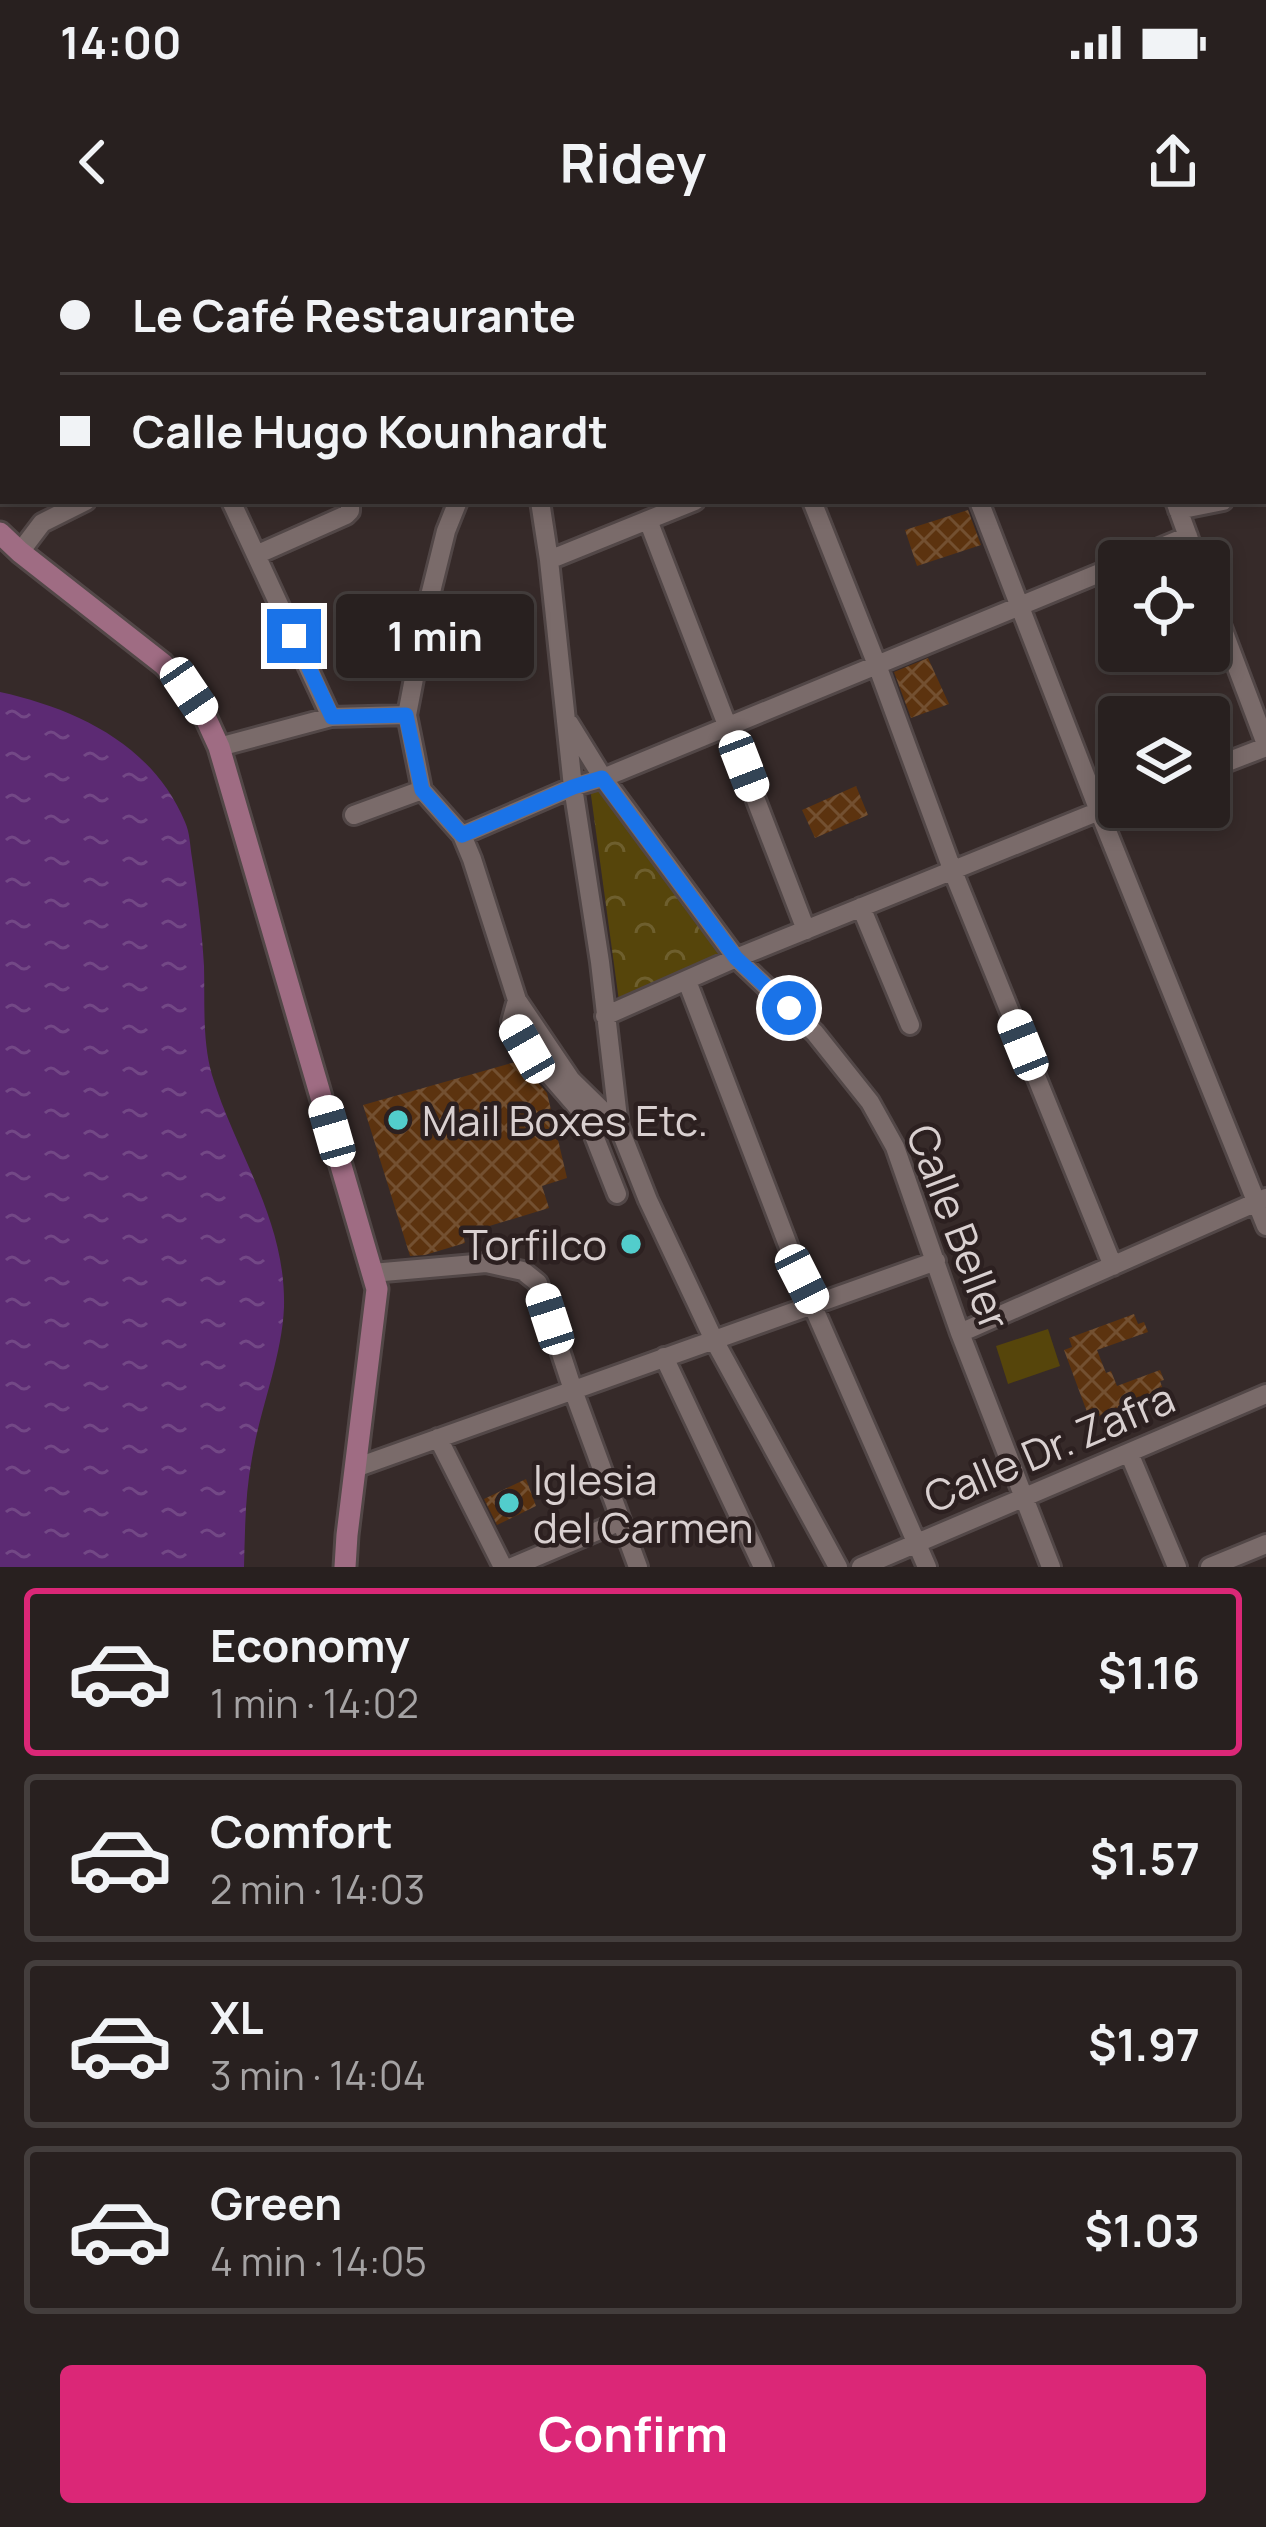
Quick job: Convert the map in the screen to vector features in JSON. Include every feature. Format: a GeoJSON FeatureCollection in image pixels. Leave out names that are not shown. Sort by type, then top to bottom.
{"type":"FeatureCollection","features":[{"type":"Feature","properties":{"kind":"main road"},"geometry":{"type":"LineString","coordinates":[[0,533],[164,664],[205,714],[219,747],[376,1289],[345,1567]]}},
{"type":"Feature","properties":{"kind":"street"},"geometry":{"type":"LineString","coordinates":[[232,504],[332,717]]}},
{"type":"Feature","properties":{"kind":"street"},"geometry":{"type":"LineString","coordinates":[[256,555],[346,515],[350,504]]}},
{"type":"Feature","properties":{"kind":"street"},"geometry":{"type":"LineString","coordinates":[[457,504],[429,600],[406,715],[422,790],[462,835],[518,1000],[571,1081],[619,1127]]}},
{"type":"Feature","properties":{"kind":"street"},"geometry":{"type":"LineString","coordinates":[[540,504],[619,1127],[648,1201],[714,1340],[838,1567]]}},
{"type":"Feature","properties":{"kind":"street"},"geometry":{"type":"LineString","coordinates":[[549,560],[687,504]]}},
{"type":"Feature","properties":{"kind":"street"},"geometry":{"type":"LineString","coordinates":[[813,504],[952,869],[1113,1266]]}},
{"type":"Feature","properties":{"kind":"street"},"geometry":{"type":"LineString","coordinates":[[980,504],[1098,808]]}},
{"type":"Feature","properties":{"kind":"street"},"geometry":{"type":"LineString","coordinates":[[20,553],[62,506]]}},
{"type":"Feature","properties":{"kind":"street"},"geometry":{"type":"LineString","coordinates":[[1177,506],[1189,540]]}},
{"type":"Feature","properties":{"kind":"street"},"geometry":{"type":"LineString","coordinates":[[648,520],[806,930]]}},
{"type":"Feature","properties":{"kind":"street"},"geometry":{"type":"LineString","coordinates":[[1178,540],[1188,536]]}},
{"type":"Feature","properties":{"kind":"street"},"geometry":{"type":"LineString","coordinates":[[462,835],[1098,574]]}},
{"type":"Feature","properties":{"kind":"street"},"geometry":{"type":"LineString","coordinates":[[1230,649],[1266,745],[1230,760]]}},
{"type":"Feature","properties":{"kind":"street"},"geometry":{"type":"LineString","coordinates":[[219,747],[332,717],[406,715]]}},
{"type":"Feature","properties":{"kind":"street","name":"Calle Beller"},"geometry":{"type":"LineString","coordinates":[[567,719],[602,778],[736,958],[815,1033],[870,1102],[895,1147],[960,1333],[1051,1567]]}},
{"type":"Feature","properties":{"kind":"street"},"geometry":{"type":"LineString","coordinates":[[354,814],[422,790]]}},
{"type":"Feature","properties":{"kind":"street"},"geometry":{"type":"LineString","coordinates":[[605,1016],[1098,811]]}},
{"type":"Feature","properties":{"kind":"street"},"geometry":{"type":"LineString","coordinates":[[1106,828],[1261,1200],[1266,1226]]}},
{"type":"Feature","properties":{"kind":"street"},"geometry":{"type":"LineString","coordinates":[[861,907],[910,1025]]}},
{"type":"Feature","properties":{"kind":"street"},"geometry":{"type":"LineString","coordinates":[[687,981],[793,1258],[927,1567]]}},
{"type":"Feature","properties":{"kind":"street"},"geometry":{"type":"LineString","coordinates":[[518,1000],[511,1022],[527,1049],[587,1118],[617,1195]]}},
{"type":"Feature","properties":{"kind":"street"},"geometry":{"type":"LineString","coordinates":[[960,1333],[1261,1200]]}},
{"type":"Feature","properties":{"kind":"street"},"geometry":{"type":"LineString","coordinates":[[355,1468],[936,1261]]}},
{"type":"Feature","properties":{"kind":"street"},"geometry":{"type":"LineString","coordinates":[[372,1273],[486,1263],[524,1271],[538,1283],[638,1567]]}},
{"type":"Feature","properties":{"kind":"street"},"geometry":{"type":"LineString","coordinates":[[664,1357],[763,1567]]}},
{"type":"Feature","properties":{"kind":"street","name":"Calle Dr. Zafra"},"geometry":{"type":"LineString","coordinates":[[861,1567],[1266,1394]]}},
{"type":"Feature","properties":{"kind":"street"},"geometry":{"type":"LineString","coordinates":[[438,1438],[508,1567],[621,1521]]}},
{"type":"Feature","properties":{"kind":"street"},"geometry":{"type":"LineString","coordinates":[[1129,1453],[1177,1567]]}},
{"type":"Feature","properties":{"kind":"street"},"geometry":{"type":"LineString","coordinates":[[1210,1567],[1266,1544]]}},
{"type":"Feature","properties":{"kind":"green space"},"geometry":{"type":"Polygon","coordinates":[[[585,751],[728,955],[619,1001],[585,751]]]}},
{"type":"Feature","properties":{"kind":"green space"},"geometry":{"type":"Polygon","coordinates":[[[1048,1329],[1060,1366],[1008,1384],[996,1346],[1048,1329]]]}},
{"type":"Feature","properties":{"kind":"water"},"geometry":{"type":"Polygon","coordinates":[[[0,692],[57,709],[109,734],[153,772],[171,795],[188,831],[202,939],[209,1062],[268,1216],[282,1275],[279,1345],[250,1472],[244,1567],[0,1567],[0,692]]]}},
{"type":"Feature","properties":{"kind":"building"},"geometry":{"type":"Polygon","coordinates":[[[968,510],[981,545],[917,566],[905,530],[968,510]]]}},
{"type":"Feature","properties":{"kind":"building"},"geometry":{"type":"Polygon","coordinates":[[[928,658],[949,704],[911,718],[894,672],[928,658]]]}},
{"type":"Feature","properties":{"kind":"building"},"geometry":{"type":"Polygon","coordinates":[[[856,786],[868,815],[815,838],[802,810],[856,786]]]}},
{"type":"Feature","properties":{"kind":"building"},"geometry":{"type":"Polygon","coordinates":[[[519,1061],[547,1093],[567,1178],[542,1186],[549,1208],[463,1234],[465,1243],[410,1256],[363,1105],[519,1061]]]}},
{"type":"Feature","properties":{"kind":"building"},"geometry":{"type":"Polygon","coordinates":[[[1134,1314],[1148,1332],[1097,1350],[1117,1386],[1160,1370],[1164,1392],[1099,1416],[1096,1408],[1087,1412],[1064,1350],[1072,1347],[1069,1338],[1134,1314]]]}},
{"type":"Feature","properties":{"kind":"building","name":"Iglesia del Carmen"},"geometry":{"type":"Polygon","coordinates":[[[526,1479],[536,1506],[497,1525],[484,1499],[526,1479]]]}},
{"type":"Feature","properties":{"kind":"place","name":"Mail Boxes Etc."},"geometry":{"type":"Point","coordinates":[398,1120]}},
{"type":"Feature","properties":{"kind":"place","name":"Torfilco"},"geometry":{"type":"Point","coordinates":[631,1244]}},
{"type":"Feature","properties":{"kind":"place","name":"Iglesia del Carmen"},"geometry":{"type":"Point","coordinates":[509,1503]}},
{"type":"Feature","properties":{"kind":"route"},"geometry":{"type":"LineString","coordinates":[[294,636],[332,717],[406,715],[422,790],[462,835],[602,778],[736,958],[789,1008]]}}]}
